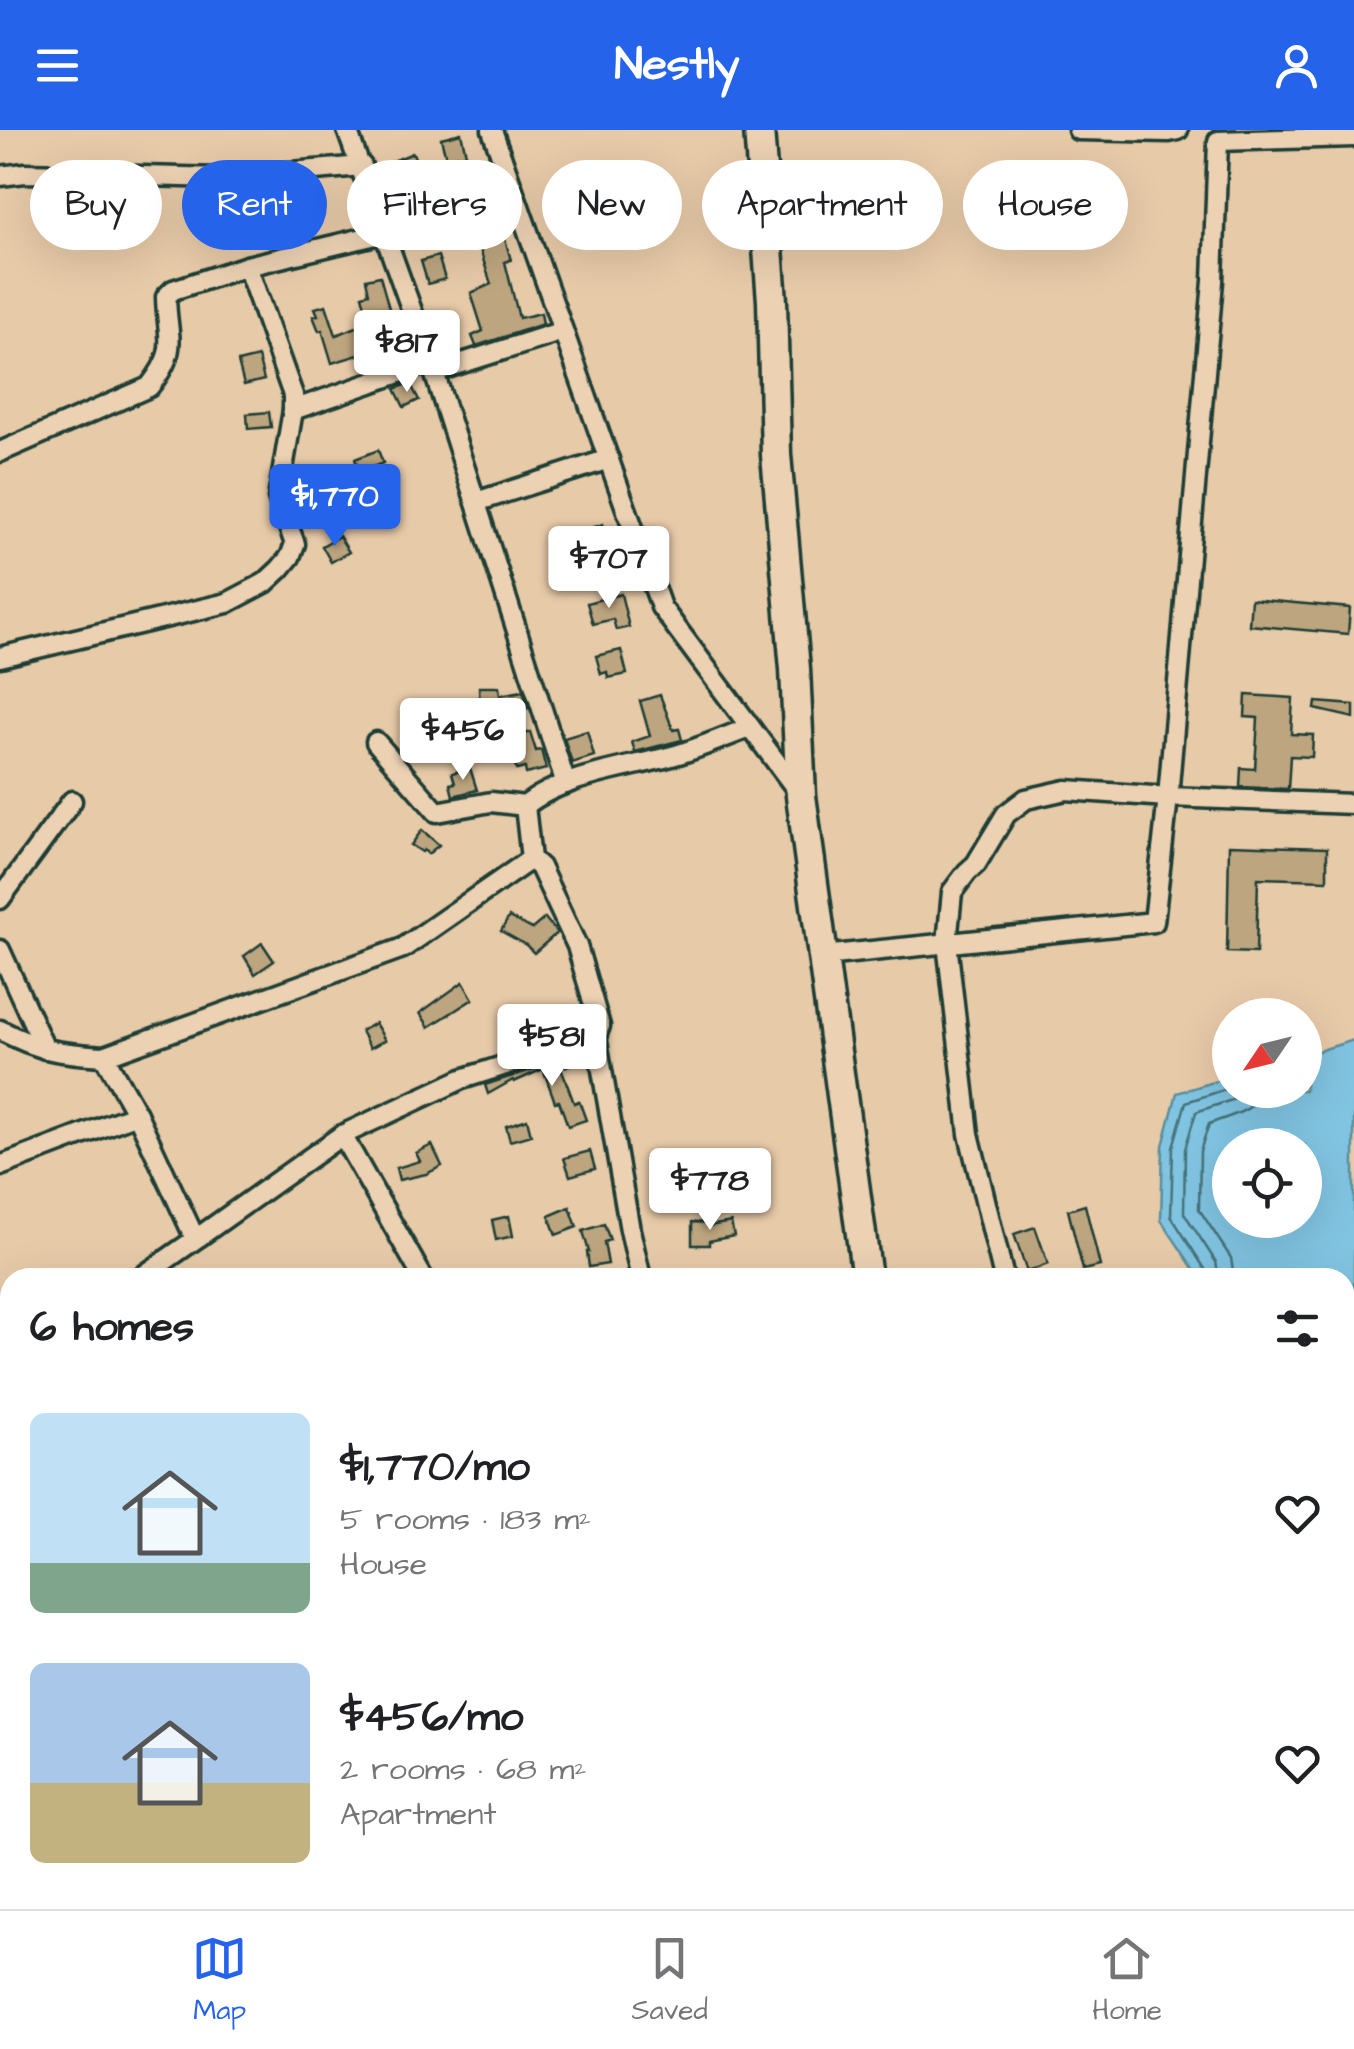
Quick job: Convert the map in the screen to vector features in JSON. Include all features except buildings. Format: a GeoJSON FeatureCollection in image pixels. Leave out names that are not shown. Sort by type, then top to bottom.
{"type":"FeatureCollection","features":[{"type":"Feature","properties":{"kind":"main road"},"geometry":{"type":"LineString","coordinates":[[759,130],[772,301],[776,454],[795,669],[801,796],[866,1268]]}},
{"type":"Feature","properties":{"kind":"street"},"geometry":{"type":"LineString","coordinates":[[347,130],[360,160]]}},
{"type":"Feature","properties":{"kind":"street"},"geometry":{"type":"LineString","coordinates":[[492,130],[660,607],[801,796]]}},
{"type":"Feature","properties":{"kind":"street"},"geometry":{"type":"LineString","coordinates":[[1078,130],[1178,130]]}},
{"type":"Feature","properties":{"kind":"street"},"geometry":{"type":"LineString","coordinates":[[824,956],[1154,922],[1212,282],[1218,141],[1354,137]]}},
{"type":"Feature","properties":{"kind":"street"},"geometry":{"type":"LineString","coordinates":[[0,176],[24,173],[221,178],[347,167]]}},
{"type":"Feature","properties":{"kind":"street"},"geometry":{"type":"LineString","coordinates":[[0,452],[150,386],[162,372],[171,340],[166,297],[173,290],[347,241]]}},
{"type":"Feature","properties":{"kind":"street"},"geometry":{"type":"LineString","coordinates":[[390,250],[566,784]]}},
{"type":"Feature","properties":{"kind":"street"},"geometry":{"type":"LineString","coordinates":[[0,658],[226,602],[265,583],[290,557],[294,544],[278,498],[293,394],[248,266]]}},
{"type":"Feature","properties":{"kind":"street"},"geometry":{"type":"LineString","coordinates":[[292,410],[563,330]]}},
{"type":"Feature","properties":{"kind":"street"},"geometry":{"type":"LineString","coordinates":[[476,502],[609,459]]}},
{"type":"Feature","properties":{"kind":"street"},"geometry":{"type":"LineString","coordinates":[[376,742],[438,812],[491,802],[525,806],[537,796],[566,784],[684,753],[749,728]]}},
{"type":"Feature","properties":{"kind":"street"},"geometry":{"type":"LineString","coordinates":[[1002,1268],[969,1134],[947,943],[952,892],[976,864],[1006,814],[1026,798],[1066,790],[1354,804]]}},
{"type":"Feature","properties":{"kind":"street"},"geometry":{"type":"LineString","coordinates":[[0,900],[72,801]]}},
{"type":"Feature","properties":{"kind":"street"},"geometry":{"type":"LineString","coordinates":[[525,806],[531,860],[540,866],[577,946],[600,1026],[596,1036],[639,1268]]}},
{"type":"Feature","properties":{"kind":"street"},"geometry":{"type":"LineString","coordinates":[[0,1030],[32,1047],[56,1053],[104,1056],[403,948],[531,860]]}},
{"type":"Feature","properties":{"kind":"street"},"geometry":{"type":"LineString","coordinates":[[0,950],[45,1050]]}},
{"type":"Feature","properties":{"kind":"street"},"geometry":{"type":"LineString","coordinates":[[154,1268],[342,1135],[462,1080],[596,1036]]}},
{"type":"Feature","properties":{"kind":"street"},"geometry":{"type":"LineString","coordinates":[[104,1056],[138,1114],[192,1232],[200,1236]]}},
{"type":"Feature","properties":{"kind":"street"},"geometry":{"type":"LineString","coordinates":[[0,1166],[138,1114]]}},
{"type":"Feature","properties":{"kind":"street"},"geometry":{"type":"LineString","coordinates":[[342,1135],[417,1268]]}},
{"type":"Feature","properties":{"kind":"water"},"geometry":{"type":"Polygon","coordinates":[[[1354,1040],[1354,1268],[1193,1268],[1161,1220],[1163,1146],[1177,1093],[1212,1082],[1212,1108],[1322,1108],[1322,1050],[1354,1040]]]}}]}
